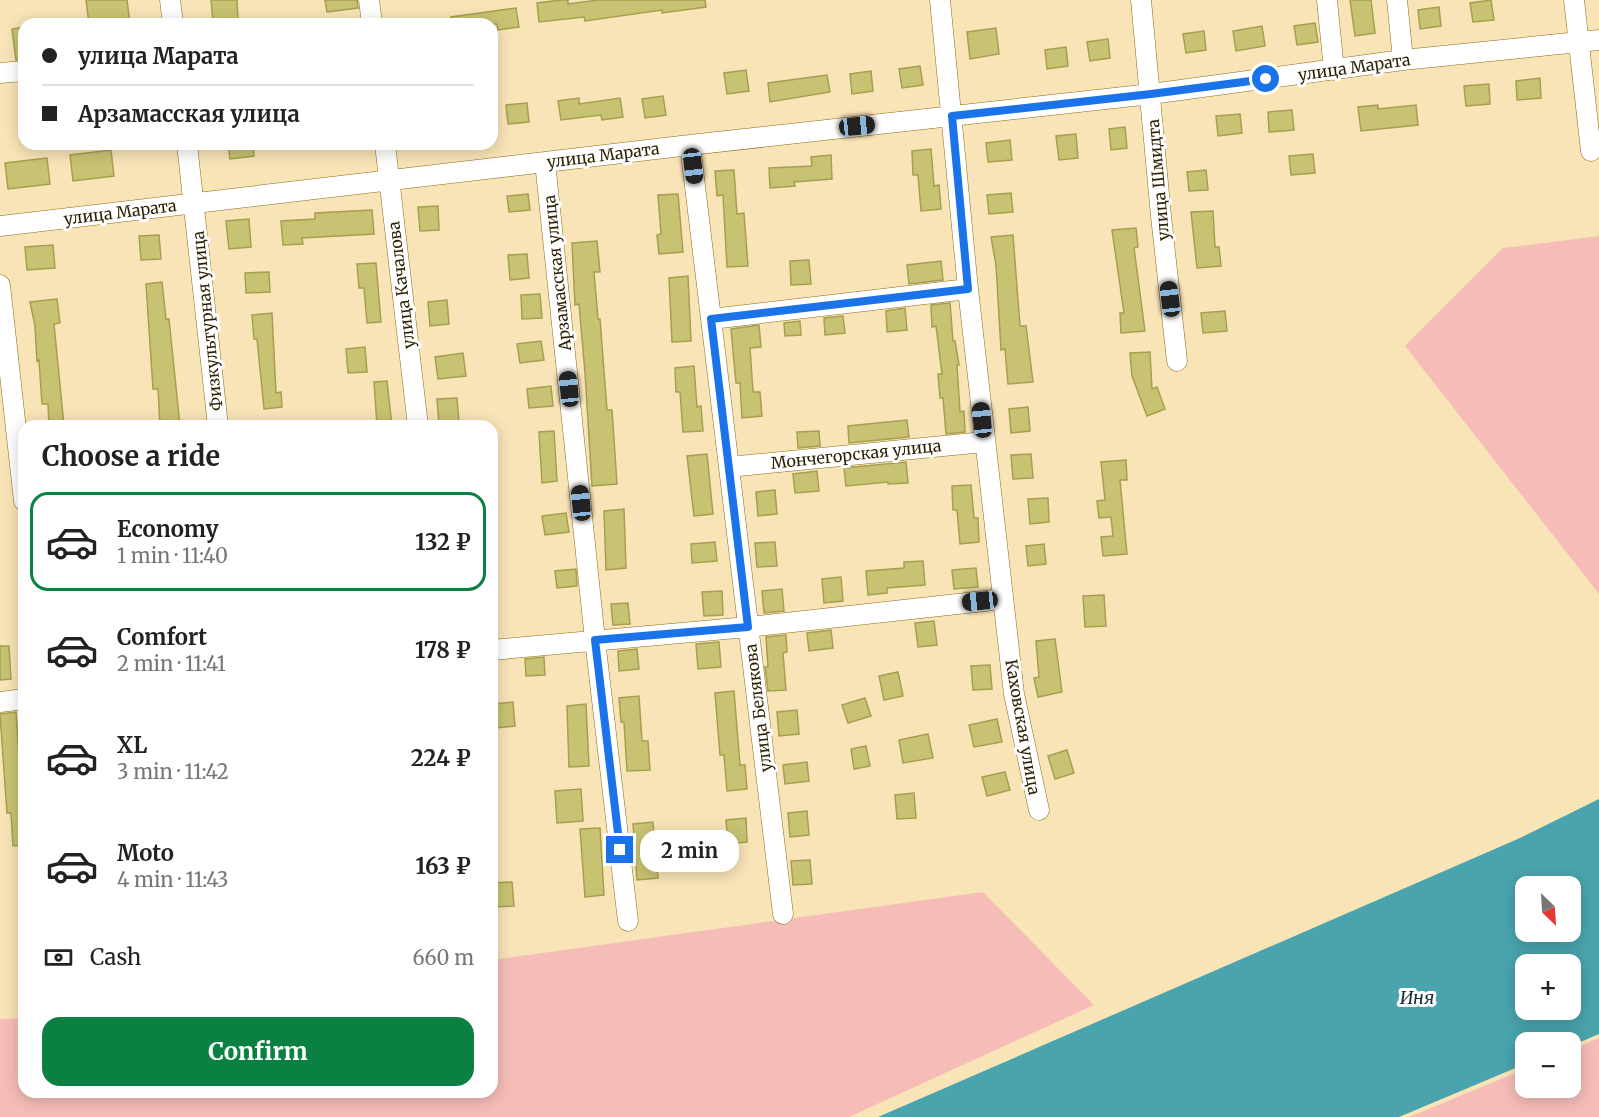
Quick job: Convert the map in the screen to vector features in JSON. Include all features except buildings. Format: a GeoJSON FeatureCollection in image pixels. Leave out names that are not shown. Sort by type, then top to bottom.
{"type":"FeatureCollection","features":[{"type":"Feature","properties":{"kind":"street"},"geometry":{"type":"LineString","coordinates":[[170,0],[172,18]]}},
{"type":"Feature","properties":{"kind":"street"},"geometry":{"type":"LineString","coordinates":[[369,0],[371,18]]}},
{"type":"Feature","properties":{"kind":"street","name":"Каховская улица"},"geometry":{"type":"LineString","coordinates":[[940,0],[984,442],[1014,694],[1039,810]]}},
{"type":"Feature","properties":{"kind":"street","name":"улица Шмидта"},"geometry":{"type":"LineString","coordinates":[[1141,0],[1161,216],[1178,361]]}},
{"type":"Feature","properties":{"kind":"street"},"geometry":{"type":"LineString","coordinates":[[1327,0],[1334,70]]}},
{"type":"Feature","properties":{"kind":"street"},"geometry":{"type":"LineString","coordinates":[[1397,0],[1403,60]]}},
{"type":"Feature","properties":{"kind":"street"},"geometry":{"type":"LineString","coordinates":[[1574,0],[1591,151]]}},
{"type":"Feature","properties":{"kind":"street","name":"улица Марата"},"geometry":{"type":"LineString","coordinates":[[0,226],[690,145],[1151,94],[1403,60],[1599,40]]}},
{"type":"Feature","properties":{"kind":"street"},"geometry":{"type":"LineString","coordinates":[[0,73],[18,72]]}},
{"type":"Feature","properties":{"kind":"street","name":"улица Белякова"},"geometry":{"type":"LineString","coordinates":[[690,145],[783,914]]}},
{"type":"Feature","properties":{"kind":"street","name":"Физкультурная улица"},"geometry":{"type":"LineString","coordinates":[[188,150],[217,420]]}},
{"type":"Feature","properties":{"kind":"street","name":"улица Качалова"},"geometry":{"type":"LineString","coordinates":[[386,150],[417,420]]}},
{"type":"Feature","properties":{"kind":"street","name":"Арзамасская улица"},"geometry":{"type":"LineString","coordinates":[[545,162],[595,640],[628,921]]}},
{"type":"Feature","properties":{"kind":"street"},"geometry":{"type":"LineString","coordinates":[[0,285],[18,447]]}},
{"type":"Feature","properties":{"kind":"street"},"geometry":{"type":"LineString","coordinates":[[711,319],[968,289]]}},
{"type":"Feature","properties":{"kind":"street","name":"Мончегорская улица"},"geometry":{"type":"LineString","coordinates":[[729,467],[984,442]]}},
{"type":"Feature","properties":{"kind":"street"},"geometry":{"type":"LineString","coordinates":[[498,649],[748,627],[1004,599]]}},
{"type":"Feature","properties":{"kind":"street"},"geometry":{"type":"LineString","coordinates":[[0,702],[18,700]]}},
{"type":"Feature","properties":{"kind":"shaded area"},"geometry":{"type":"Polygon","coordinates":[[[1599,236],[1599,594],[1405,346],[1503,248],[1599,236]]]}},
{"type":"Feature","properties":{"kind":"shaded area"},"geometry":{"type":"Polygon","coordinates":[[[983,892],[1094,1005],[849,1117],[0,1117],[0,1019],[18,1018],[18,1098],[498,1098],[498,959],[983,892]]]}},
{"type":"Feature","properties":{"kind":"shaded area"},"geometry":{"type":"Polygon","coordinates":[[[1599,1038],[1599,1117],[1409,1117],[1515,1073],[1515,1098],[1581,1098],[1581,1046],[1599,1038]]]}},
{"type":"Feature","properties":{"kind":"water","name":"Иня"},"geometry":{"type":"Polygon","coordinates":[[[1599,799],[1599,1034],[1581,1042],[1581,1032],[1515,1032],[1515,1068],[1399,1117],[878,1117],[1520,838],[1599,799]]]}},
{"type":"Feature","properties":{"kind":"route"},"geometry":{"type":"LineString","coordinates":[[620,850],[595,640],[748,627],[711,319],[968,289],[952,116],[1266,79]]}}]}
